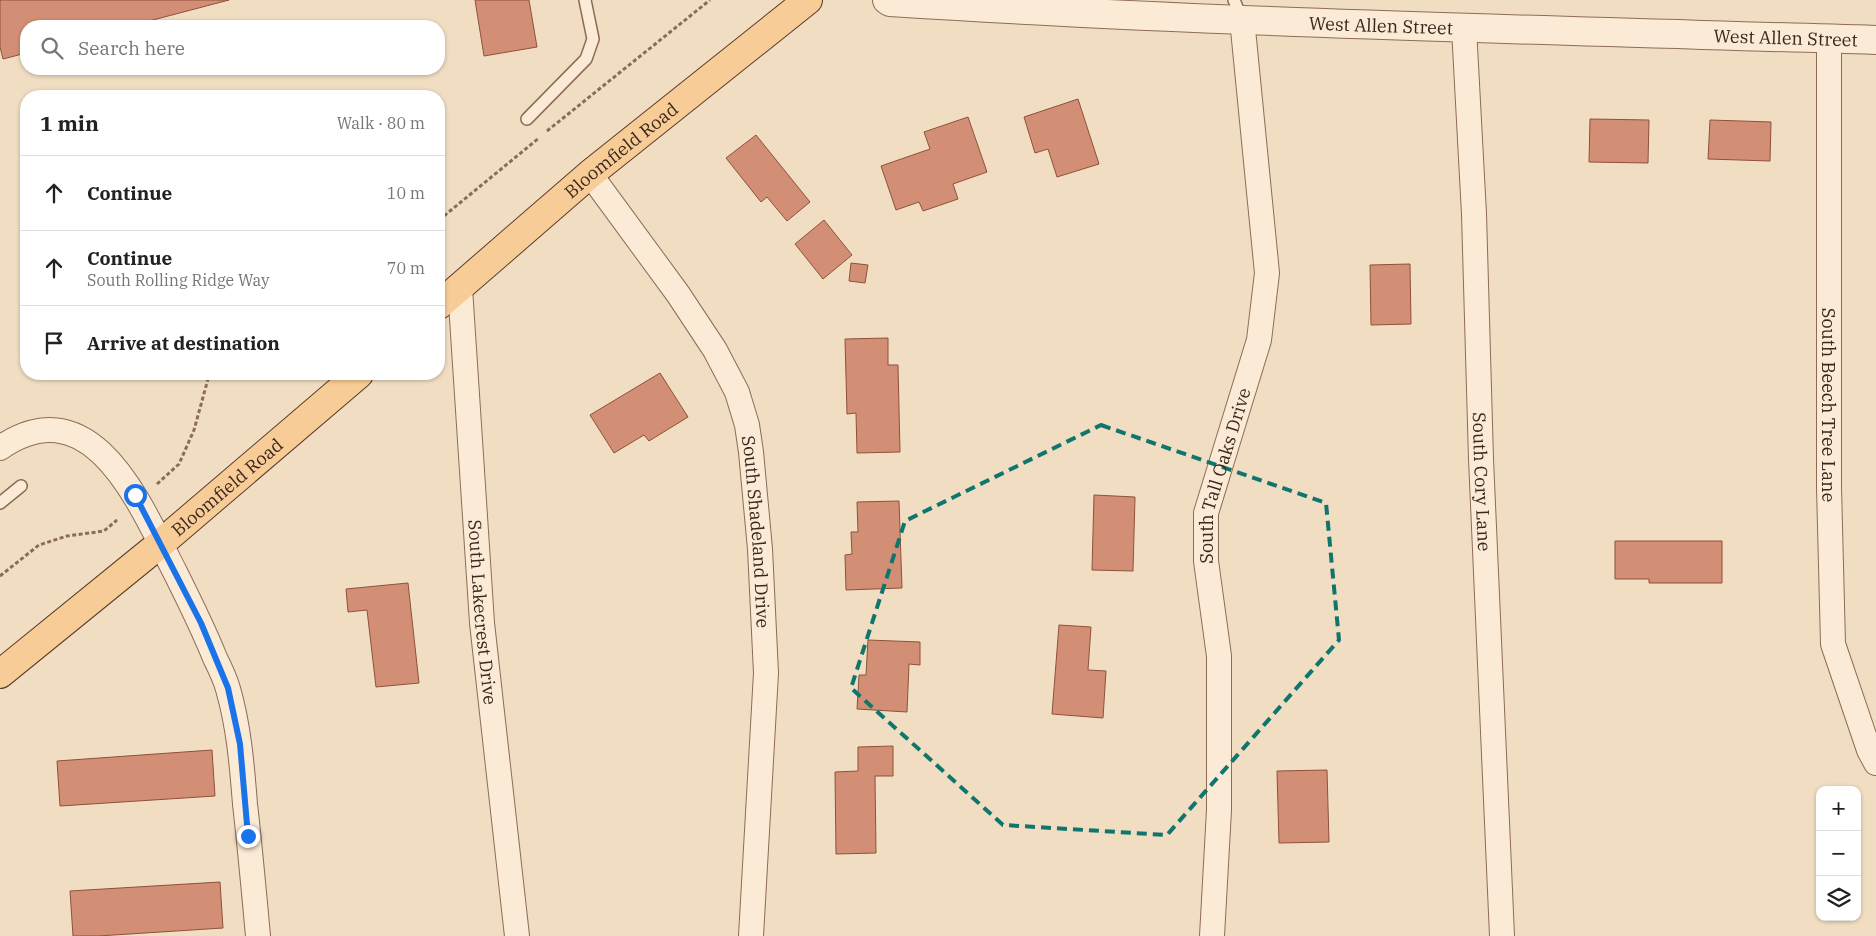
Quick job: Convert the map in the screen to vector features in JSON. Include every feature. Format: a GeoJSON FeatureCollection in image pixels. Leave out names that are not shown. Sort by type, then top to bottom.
{"type":"FeatureCollection","features":[{"type":"Feature","properties":{"kind":"main road","name":"Bloomfield Road"},"geometry":{"type":"LineString","coordinates":[[445,300],[590,174],[808,0]]}},
{"type":"Feature","properties":{"kind":"main road","name":"Bloomfield Road"},"geometry":{"type":"LineString","coordinates":[[0,674],[160,544],[352,380]]}},
{"type":"Feature","properties":{"kind":"street","name":"West Allen Street"},"geometry":{"type":"LineString","coordinates":[[887,0],[890,2],[958,6],[1238,10],[1464,28],[1876,40]]}},
{"type":"Feature","properties":{"kind":"street","name":"South Tall Oaks Drive"},"geometry":{"type":"LineString","coordinates":[[1212,936],[1220,810],[1219,656],[1206,561],[1206,513],[1259,340],[1266,273],[1238,10]]}},
{"type":"Feature","properties":{"kind":"street","name":"South Cory Lane"},"geometry":{"type":"LineString","coordinates":[[1464,28],[1474,214],[1481,459],[1502,936]]}},
{"type":"Feature","properties":{"kind":"street","name":"South Beech Tree Lane"},"geometry":{"type":"LineString","coordinates":[[1829,38],[1829,487],[1833,644],[1869,750],[1876,763]]}},
{"type":"Feature","properties":{"kind":"street","name":"South Shadeland Drive"},"geometry":{"type":"LineString","coordinates":[[590,174],[678,294],[715,350],[737,392],[747,425],[752,452],[760,550],[766,673],[751,936]]}},
{"type":"Feature","properties":{"kind":"street","name":"South Lakecrest Drive"},"geometry":{"type":"LineString","coordinates":[[460,288],[482,623],[517,936]]}},
{"type":"Feature","properties":{"kind":"street"},"geometry":{"type":"LineString","coordinates":[[0,448],[26,435],[55,430],[72,434],[104,453],[118,469],[135,495],[201,623],[228,688],[240,744],[258,936]]}},
{"type":"Feature","properties":{"kind":"lane"},"geometry":{"type":"LineString","coordinates":[[528,120],[586,58],[593,38],[585,0]]}},
{"type":"Feature","properties":{"kind":"lane"},"geometry":{"type":"LineString","coordinates":[[0,503],[21,486]]}},
{"type":"Feature","properties":{"kind":"path"},"geometry":{"type":"LineString","coordinates":[[445,215],[710,0]]}},
{"type":"Feature","properties":{"kind":"highlighted area"},"geometry":{"type":"Polygon","coordinates":[[[1101,425],[1326,503],[1339,640],[1167,835],[1003,825],[851,688],[905,521],[1101,425]]]}},
{"type":"Feature","properties":{"kind":"building"},"geometry":{"type":"Polygon","coordinates":[[[0,0],[229,0],[153,20],[20,20],[20,55],[3,59],[0,47],[0,0]]]}},
{"type":"Feature","properties":{"kind":"building"},"geometry":{"type":"Polygon","coordinates":[[[475,0],[529,0],[537,47],[484,56],[475,0]]]}},
{"type":"Feature","properties":{"kind":"building"},"geometry":{"type":"Polygon","coordinates":[[[1078,99],[1099,164],[1057,177],[1048,149],[1035,153],[1024,117],[1078,99]]]}},
{"type":"Feature","properties":{"kind":"building"},"geometry":{"type":"Polygon","coordinates":[[[968,117],[987,172],[953,184],[958,199],[923,211],[919,202],[896,210],[881,166],[930,149],[924,132],[968,117]]]}},
{"type":"Feature","properties":{"kind":"building"},"geometry":{"type":"Polygon","coordinates":[[[1590,119],[1649,120],[1648,163],[1589,162],[1590,119]]]}},
{"type":"Feature","properties":{"kind":"building"},"geometry":{"type":"Polygon","coordinates":[[[1710,120],[1771,122],[1770,161],[1708,159],[1710,120]]]}},
{"type":"Feature","properties":{"kind":"building"},"geometry":{"type":"Polygon","coordinates":[[[756,135],[810,202],[787,221],[767,197],[761,202],[726,158],[756,135]]]}},
{"type":"Feature","properties":{"kind":"building"},"geometry":{"type":"Polygon","coordinates":[[[824,220],[852,255],[823,279],[795,244],[824,220]]]}},
{"type":"Feature","properties":{"kind":"building"},"geometry":{"type":"Polygon","coordinates":[[[851,263],[868,265],[865,283],[849,281],[851,263]]]}},
{"type":"Feature","properties":{"kind":"building"},"geometry":{"type":"Polygon","coordinates":[[[1410,264],[1411,324],[1371,325],[1370,265],[1410,264]]]}},
{"type":"Feature","properties":{"kind":"building"},"geometry":{"type":"Polygon","coordinates":[[[888,338],[888,365],[898,365],[900,452],[857,453],[856,413],[847,414],[845,339],[888,338]]]}},
{"type":"Feature","properties":{"kind":"building"},"geometry":{"type":"Polygon","coordinates":[[[660,373],[688,417],[649,441],[644,435],[614,453],[590,415],[660,373]]]}},
{"type":"Feature","properties":{"kind":"building"},"geometry":{"type":"Polygon","coordinates":[[[1094,495],[1135,497],[1133,571],[1092,570],[1094,495]]]}},
{"type":"Feature","properties":{"kind":"building"},"geometry":{"type":"Polygon","coordinates":[[[899,501],[902,588],[846,590],[845,555],[852,554],[851,532],[858,532],[857,502],[899,501]]]}},
{"type":"Feature","properties":{"kind":"building"},"geometry":{"type":"Polygon","coordinates":[[[1615,541],[1722,541],[1722,583],[1649,583],[1649,579],[1615,579],[1615,541]]]}},
{"type":"Feature","properties":{"kind":"building"},"geometry":{"type":"Polygon","coordinates":[[[408,583],[419,683],[376,687],[367,610],[348,612],[346,589],[408,583]]]}},
{"type":"Feature","properties":{"kind":"building"},"geometry":{"type":"Polygon","coordinates":[[[1059,625],[1091,627],[1088,670],[1106,671],[1103,718],[1052,714],[1059,625]]]}},
{"type":"Feature","properties":{"kind":"building"},"geometry":{"type":"Polygon","coordinates":[[[868,640],[920,642],[920,665],[909,664],[907,712],[857,709],[859,675],[866,675],[868,640]]]}},
{"type":"Feature","properties":{"kind":"building"},"geometry":{"type":"Polygon","coordinates":[[[893,746],[893,776],[875,776],[876,853],[836,854],[835,772],[858,771],[858,747],[893,746]]]}},
{"type":"Feature","properties":{"kind":"building"},"geometry":{"type":"Polygon","coordinates":[[[212,750],[215,796],[60,806],[57,761],[212,750]]]}},
{"type":"Feature","properties":{"kind":"building"},"geometry":{"type":"Polygon","coordinates":[[[1327,770],[1329,842],[1279,843],[1277,771],[1327,770]]]}},
{"type":"Feature","properties":{"kind":"building"},"geometry":{"type":"Polygon","coordinates":[[[220,882],[223,928],[73,936],[70,891],[220,882]]]}},
{"type":"Feature","properties":{"kind":"route"},"geometry":{"type":"LineString","coordinates":[[135,495],[201,623],[228,688],[240,744],[248,836]]}}]}
